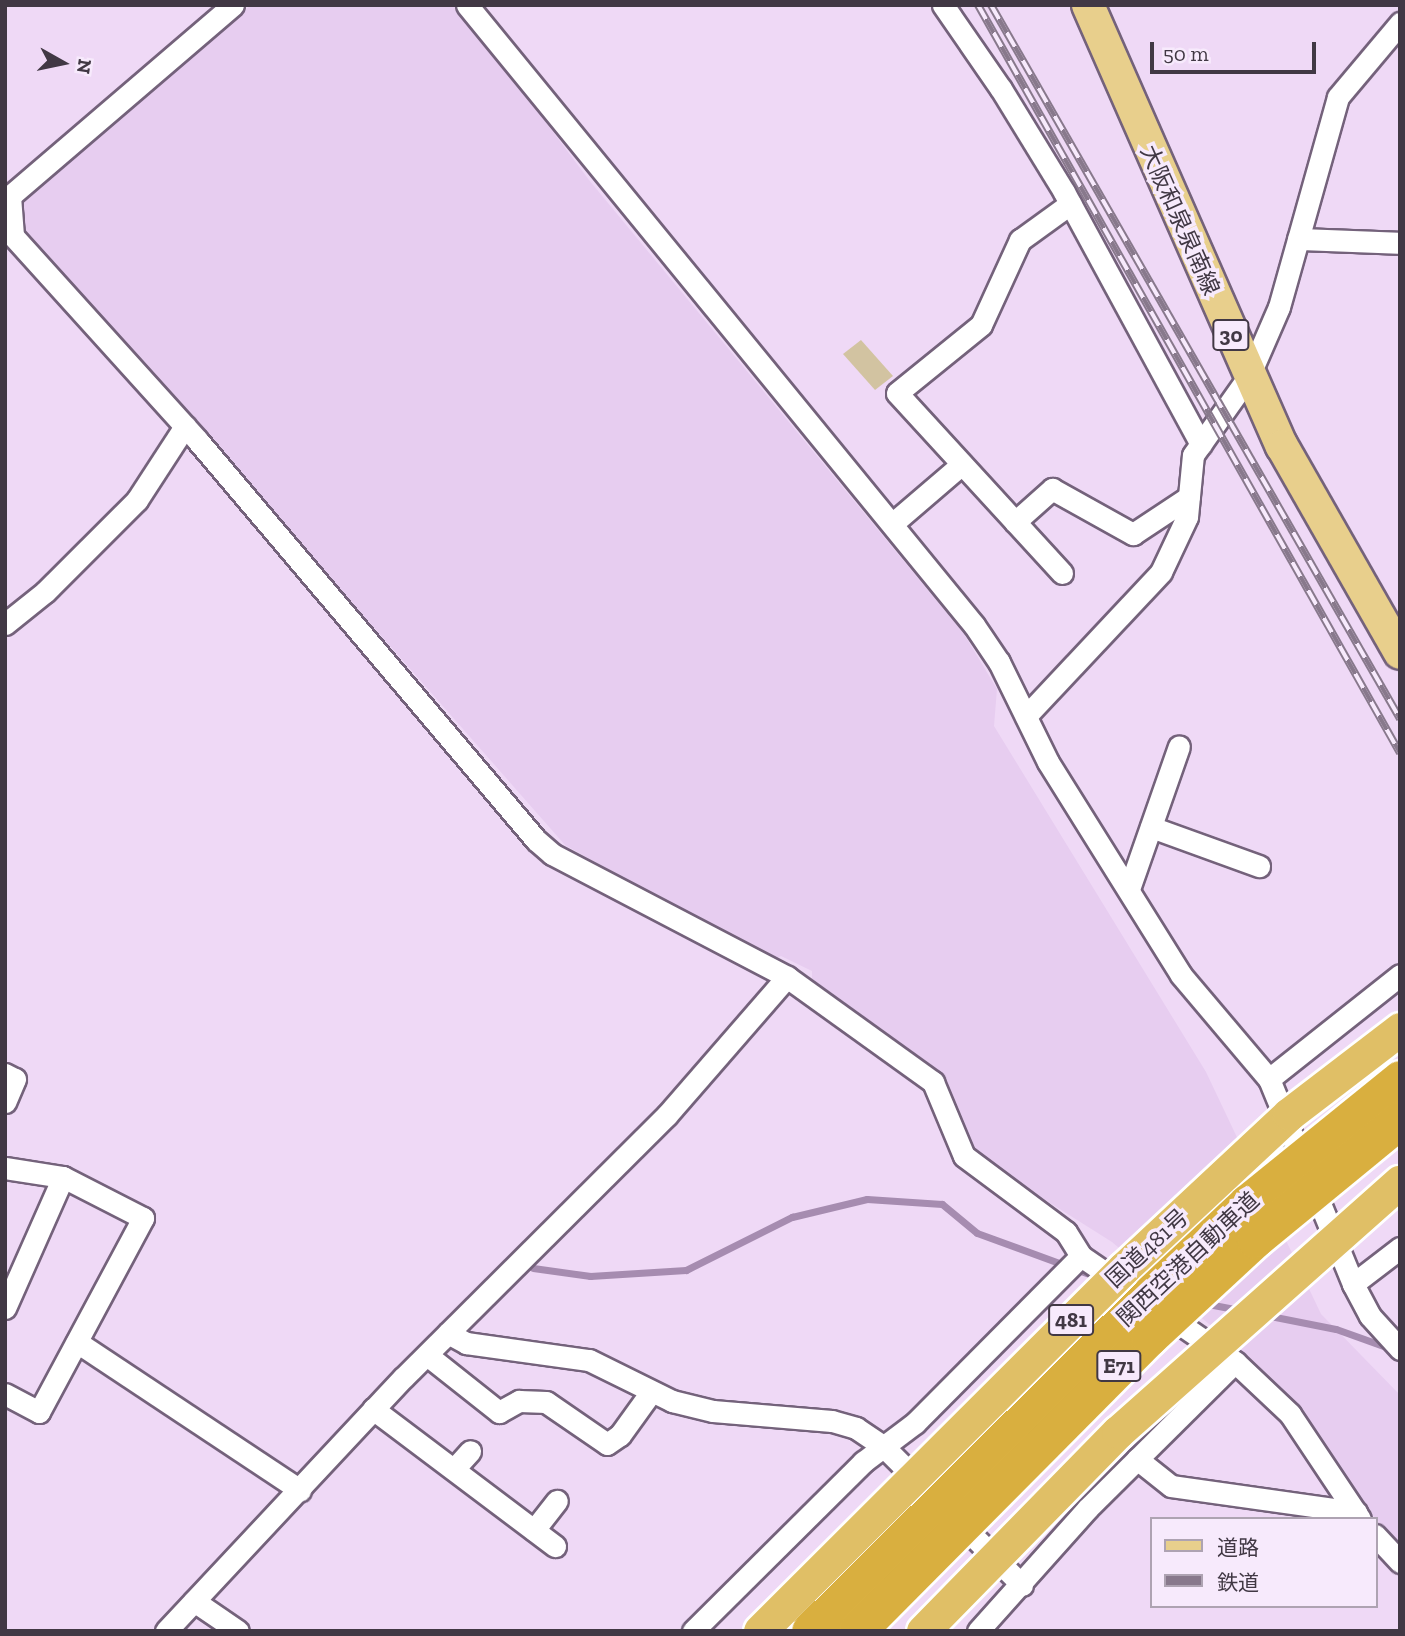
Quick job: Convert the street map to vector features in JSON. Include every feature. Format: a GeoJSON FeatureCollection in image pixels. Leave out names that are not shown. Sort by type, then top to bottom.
{"type":"FeatureCollection","features":[{"type":"Feature","properties":{"kind":"highway","name":"国道481号"},"geometry":{"type":"LineString","coordinates":[[760,1631],[1124,1268],[1289,1114],[1400,1029]]}},
{"type":"Feature","properties":{"kind":"highway","name":"関西空港自動車道"},"geometry":{"type":"LineString","coordinates":[[810,1631],[1152,1292],[1257,1195],[1400,1079]]}},
{"type":"Feature","properties":{"kind":"highway","name":"関西空港自動車道"},"geometry":{"type":"LineString","coordinates":[[857,1631],[1149,1337],[1255,1239],[1400,1120]]}},
{"type":"Feature","properties":{"kind":"highway"},"geometry":{"type":"LineString","coordinates":[[923,1631],[1118,1432],[1400,1182]]}},
{"type":"Feature","properties":{"kind":"main road","name":"大阪和泉泉南線"},"geometry":{"type":"LineString","coordinates":[[1088,5],[1282,446],[1400,653]]}},
{"type":"Feature","properties":{"kind":"street"},"geometry":{"type":"LineString","coordinates":[[233,5],[10,196],[9,232],[185,426],[536,840],[552,854],[787,976],[933,1082],[964,1156],[1066,1232],[1081,1256],[1236,1362],[1290,1414],[1358,1515]]}},
{"type":"Feature","properties":{"kind":"street"},"geometry":{"type":"LineString","coordinates":[[467,5],[974,625],[1026,716],[1048,762],[1181,975],[1269,1079],[1353,1284],[1370,1316],[1400,1349]]}},
{"type":"Feature","properties":{"kind":"street"},"geometry":{"type":"LineString","coordinates":[[943,5],[1001,89],[1070,204],[1201,443]]}},
{"type":"Feature","properties":{"kind":"street"},"geometry":{"type":"LineString","coordinates":[[1026,716],[1161,572],[1187,517],[1193,455],[1249,376],[1279,307],[1338,97],[1400,23]]}},
{"type":"Feature","properties":{"kind":"street"},"geometry":{"type":"LineString","coordinates":[[1062,573],[897,393],[981,325],[1020,240],[1070,204]]}},
{"type":"Feature","properties":{"kind":"street"},"geometry":{"type":"LineString","coordinates":[[1298,239],[1400,243]]}},
{"type":"Feature","properties":{"kind":"street"},"geometry":{"type":"LineString","coordinates":[[5,624],[45,592],[137,500],[185,426]]}},
{"type":"Feature","properties":{"kind":"street"},"geometry":{"type":"LineString","coordinates":[[892,524],[962,464]]}},
{"type":"Feature","properties":{"kind":"street"},"geometry":{"type":"LineString","coordinates":[[1015,522],[1052,489],[1133,534],[1189,497]]}},
{"type":"Feature","properties":{"kind":"street"},"geometry":{"type":"LineString","coordinates":[[1129,890],[1179,746]]}},
{"type":"Feature","properties":{"kind":"street"},"geometry":{"type":"LineString","coordinates":[[1150,827],[1259,866]]}},
{"type":"Feature","properties":{"kind":"street"},"geometry":{"type":"LineString","coordinates":[[1269,1079],[1400,975]]}},
{"type":"Feature","properties":{"kind":"street"},"geometry":{"type":"LineString","coordinates":[[166,1631],[373,1409],[667,1115],[787,976]]}},
{"type":"Feature","properties":{"kind":"street"},"geometry":{"type":"LineString","coordinates":[[5,1074],[15,1079],[5,1102]]}},
{"type":"Feature","properties":{"kind":"street"},"geometry":{"type":"LineString","coordinates":[[5,1168],[63,1177],[143,1217],[39,1412],[5,1394]]}},
{"type":"Feature","properties":{"kind":"street"},"geometry":{"type":"LineString","coordinates":[[5,1308],[63,1177]]}},
{"type":"Feature","properties":{"kind":"street"},"geometry":{"type":"LineString","coordinates":[[1353,1284],[1400,1248]]}},
{"type":"Feature","properties":{"kind":"street"},"geometry":{"type":"LineString","coordinates":[[693,1631],[884,1447],[915,1423],[1081,1256]]}},
{"type":"Feature","properties":{"kind":"street"},"geometry":{"type":"LineString","coordinates":[[448,1333],[466,1343],[589,1360],[651,1392],[713,1411],[832,1421],[856,1428],[884,1447],[1022,1585]]}},
{"type":"Feature","properties":{"kind":"street"},"geometry":{"type":"LineString","coordinates":[[77,1342],[300,1490]]}},
{"type":"Feature","properties":{"kind":"street"},"geometry":{"type":"LineString","coordinates":[[427,1354],[499,1412],[519,1401],[546,1402],[607,1444],[620,1435],[651,1392]]}},
{"type":"Feature","properties":{"kind":"street"},"geometry":{"type":"LineString","coordinates":[[978,1631],[1022,1585],[1088,1508],[1236,1362]]}},
{"type":"Feature","properties":{"kind":"street"},"geometry":{"type":"LineString","coordinates":[[373,1409],[555,1546]]}},
{"type":"Feature","properties":{"kind":"street"},"geometry":{"type":"LineString","coordinates":[[454,1469],[470,1451]]}},
{"type":"Feature","properties":{"kind":"street"},"geometry":{"type":"LineString","coordinates":[[1137,1459],[1171,1486],[1358,1515]]}},
{"type":"Feature","properties":{"kind":"street"},"geometry":{"type":"LineString","coordinates":[[534,1530],[557,1501]]}},
{"type":"Feature","properties":{"kind":"street"},"geometry":{"type":"LineString","coordinates":[[1377,1537],[1400,1562]]}},
{"type":"Feature","properties":{"kind":"street"},"geometry":{"type":"LineString","coordinates":[[194,1601],[238,1631]]}},
{"type":"Feature","properties":{"kind":"shaded area"},"geometry":{"type":"Polygon","coordinates":[[[251,5],[458,5],[589,180],[964,634],[997,689],[994,726],[1206,1072],[1321,1314],[1400,1395],[1400,1545],[1366,1508],[1301,1412],[1242,1352],[1112,1242],[971,1153],[944,1077],[812,984],[812,971],[781,956],[771,961],[565,845],[26,232],[22,200],[251,5]]]}},
{"type":"Feature","properties":{"kind":"shaded area"},"geometry":{"type":"Polygon","coordinates":[[[861,340],[893,376],[875,390],[843,354],[861,340]]]}},
{"type":"Feature","properties":{"kind":"waterway"},"geometry":{"type":"LineString","coordinates":[[533,1268],[590,1276],[686,1270],[792,1217],[867,1199],[942,1204],[977,1233],[1097,1277]]}},
{"type":"Feature","properties":{"kind":"waterway"},"geometry":{"type":"LineString","coordinates":[[1203,1303],[1239,1310]]}},
{"type":"Feature","properties":{"kind":"waterway"},"geometry":{"type":"LineString","coordinates":[[1265,1315],[1336,1329],[1392,1349]]}},
{"type":"Feature","properties":{"kind":"railway"},"geometry":{"type":"LineString","coordinates":[[978,5],[1400,753]]}},
{"type":"Feature","properties":{"kind":"railway"},"geometry":{"type":"LineString","coordinates":[[991,5],[1400,719]]}}]}
